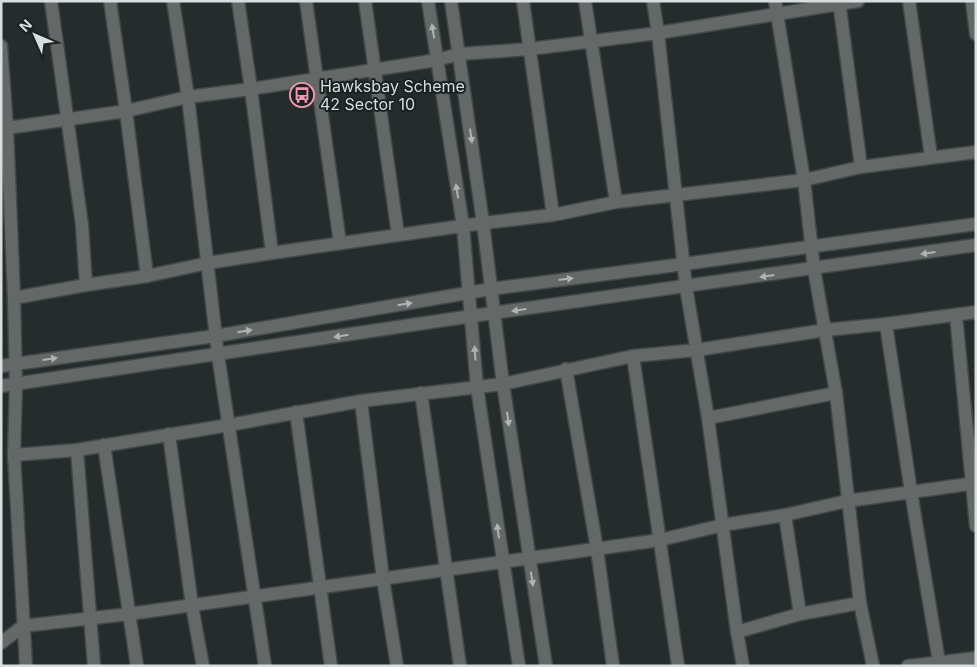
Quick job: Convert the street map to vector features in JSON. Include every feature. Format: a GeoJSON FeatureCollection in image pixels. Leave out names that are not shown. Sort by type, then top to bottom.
{"type":"FeatureCollection","features":[{"type":"Feature","properties":{"kind":"street"},"geometry":{"type":"LineString","coordinates":[[51,1],[82,225],[86,284]]}},
{"type":"Feature","properties":{"kind":"street"},"geometry":{"type":"LineString","coordinates":[[110,1],[147,276]]}},
{"type":"Feature","properties":{"kind":"street"},"geometry":{"type":"LineString","coordinates":[[173,1],[188,97],[215,336],[265,666]]}},
{"type":"Feature","properties":{"kind":"street"},"geometry":{"type":"LineString","coordinates":[[238,1],[272,253]]}},
{"type":"Feature","properties":{"kind":"street"},"geometry":{"type":"LineString","coordinates":[[306,1],[340,243]]}},
{"type":"Feature","properties":{"kind":"street"},"geometry":{"type":"LineString","coordinates":[[366,1],[398,235]]}},
{"type":"Feature","properties":{"kind":"street"},"geometry":{"type":"LineString","coordinates":[[428,1],[463,226],[477,387],[519,666]]}},
{"type":"Feature","properties":{"kind":"street"},"geometry":{"type":"LineString","coordinates":[[451,1],[484,223],[503,384],[528,558],[546,666]]}},
{"type":"Feature","properties":{"kind":"street"},"geometry":{"type":"LineString","coordinates":[[523,1],[553,216]]}},
{"type":"Feature","properties":{"kind":"street"},"geometry":{"type":"LineString","coordinates":[[585,1],[616,202]]}},
{"type":"Feature","properties":{"kind":"street"},"geometry":{"type":"LineString","coordinates":[[653,1],[686,286],[708,418],[736,632],[743,666]]}},
{"type":"Feature","properties":{"kind":"street"},"geometry":{"type":"LineString","coordinates":[[775,1],[804,180],[814,269],[836,393],[860,603],[873,666]]}},
{"type":"Feature","properties":{"kind":"street"},"geometry":{"type":"LineString","coordinates":[[7,128],[126,111],[188,97],[438,60],[459,54],[591,42],[777,15],[858,1]]}},
{"type":"Feature","properties":{"kind":"street"},"geometry":{"type":"LineString","coordinates":[[909,1],[931,157]]}},
{"type":"Feature","properties":{"kind":"street"},"geometry":{"type":"LineString","coordinates":[[972,1],[976,34]]}},
{"type":"Feature","properties":{"kind":"street"},"geometry":{"type":"LineString","coordinates":[[839,3],[861,168]]}},
{"type":"Feature","properties":{"kind":"street"},"geometry":{"type":"LineString","coordinates":[[1,46],[7,128],[14,298],[16,364],[14,455],[26,666]]}},
{"type":"Feature","properties":{"kind":"street"},"geometry":{"type":"LineString","coordinates":[[14,298],[272,253],[484,223],[553,216],[616,202],[804,180],[861,168],[976,152]]}},
{"type":"Feature","properties":{"kind":"street"},"geometry":{"type":"LineString","coordinates":[[1,366],[215,336],[492,289],[976,224]]}},
{"type":"Feature","properties":{"kind":"street"},"geometry":{"type":"LineString","coordinates":[[1,386],[472,316],[976,245]]}},
{"type":"Feature","properties":{"kind":"street"},"geometry":{"type":"LineString","coordinates":[[14,455],[77,450],[361,401],[503,384],[633,356],[697,350],[825,330],[976,312]]}},
{"type":"Feature","properties":{"kind":"street"},"geometry":{"type":"LineString","coordinates":[[956,315],[976,526]]}},
{"type":"Feature","properties":{"kind":"street"},"geometry":{"type":"LineString","coordinates":[[886,324],[939,662]]}},
{"type":"Feature","properties":{"kind":"street"},"geometry":{"type":"LineString","coordinates":[[633,356],[678,666]]}},
{"type":"Feature","properties":{"kind":"street"},"geometry":{"type":"LineString","coordinates":[[566,369],[597,549],[613,666]]}},
{"type":"Feature","properties":{"kind":"street"},"geometry":{"type":"LineString","coordinates":[[421,393],[460,666]]}},
{"type":"Feature","properties":{"kind":"street"},"geometry":{"type":"LineString","coordinates":[[708,418],[836,393]]}},
{"type":"Feature","properties":{"kind":"street"},"geometry":{"type":"LineString","coordinates":[[361,401],[383,579],[397,666]]}},
{"type":"Feature","properties":{"kind":"street"},"geometry":{"type":"LineString","coordinates":[[296,412],[331,666]]}},
{"type":"Feature","properties":{"kind":"street"},"geometry":{"type":"LineString","coordinates":[[169,434],[192,606],[203,666]]}},
{"type":"Feature","properties":{"kind":"street"},"geometry":{"type":"LineString","coordinates":[[104,445],[137,666]]}},
{"type":"Feature","properties":{"kind":"street"},"geometry":{"type":"LineString","coordinates":[[77,450],[94,666]]}},
{"type":"Feature","properties":{"kind":"street"},"geometry":{"type":"LineString","coordinates":[[1,643],[23,626],[192,606],[320,586],[383,579],[660,540],[723,525],[785,515],[847,501],[973,483]]}},
{"type":"Feature","properties":{"kind":"street"},"geometry":{"type":"LineString","coordinates":[[785,515],[800,614]]}},
{"type":"Feature","properties":{"kind":"street"},"geometry":{"type":"LineString","coordinates":[[736,632],[800,614],[860,603]]}},
{"type":"Feature","properties":{"kind":"street"},"geometry":{"type":"LineString","coordinates":[[908,666],[976,658]]}},
{"type":"Feature","properties":{"kind":"place","name":"Hawksbay Scheme 42 Sector 10"},"geometry":{"type":"Point","coordinates":[302,95]}}]}
